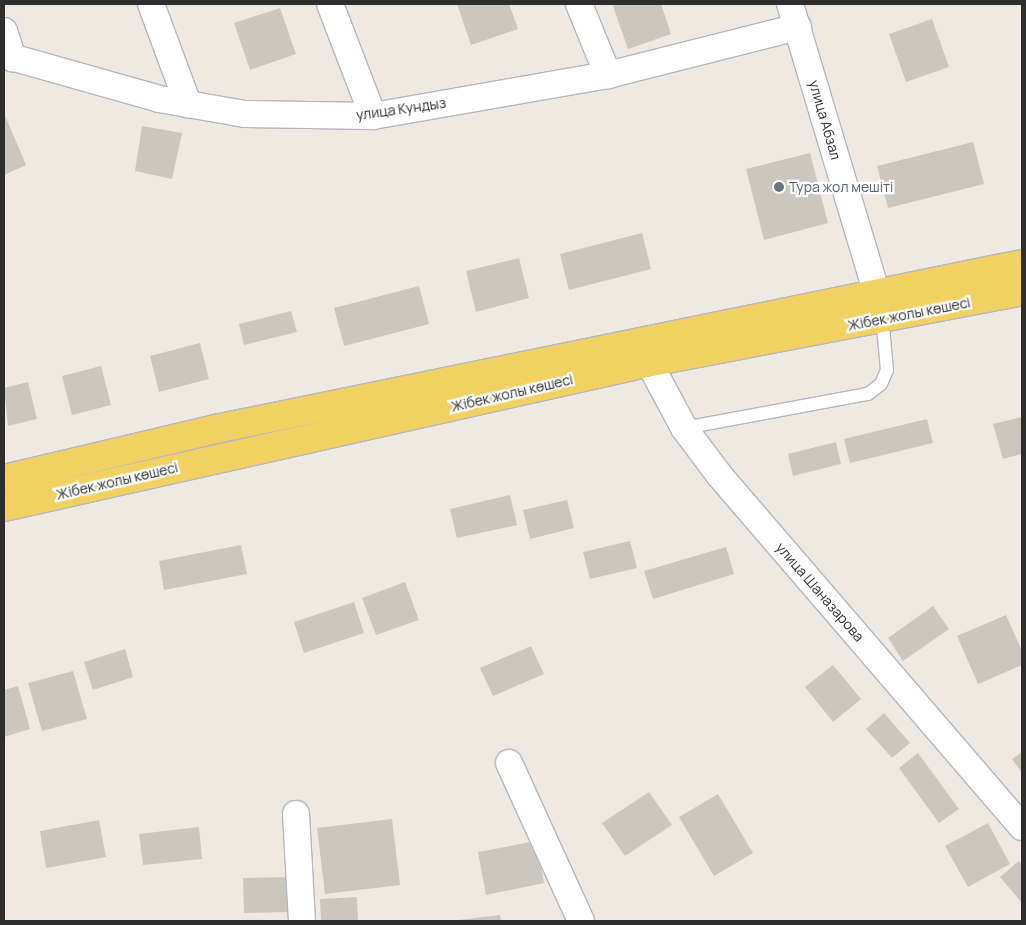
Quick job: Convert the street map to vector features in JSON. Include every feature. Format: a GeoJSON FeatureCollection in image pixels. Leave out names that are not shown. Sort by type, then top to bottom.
{"type":"FeatureCollection","features":[{"type":"Feature","properties":{"kind":"main road","name":"Жібек жолы көшесі"},"geometry":{"type":"LineString","coordinates":[[880,307],[1022,264]]}},
{"type":"Feature","properties":{"kind":"main road","name":"Жібек жолы көшесі"},"geometry":{"type":"LineString","coordinates":[[4,479],[215,429],[642,353],[880,307],[1022,291]]}},
{"type":"Feature","properties":{"kind":"main road","name":"Жібек жолы көшесі"},"geometry":{"type":"LineString","coordinates":[[4,507],[642,353]]}},
{"type":"Feature","properties":{"kind":"street"},"geometry":{"type":"LineString","coordinates":[[151,4],[188,104]]}},
{"type":"Feature","properties":{"kind":"street"},"geometry":{"type":"LineString","coordinates":[[330,4],[373,116]]}},
{"type":"Feature","properties":{"kind":"street"},"geometry":{"type":"LineString","coordinates":[[579,4],[608,75]]}},
{"type":"Feature","properties":{"kind":"street","name":"улица Кундыз"},"geometry":{"type":"LineString","coordinates":[[9,57],[188,104],[245,114],[373,116],[608,75],[794,16]]}},
{"type":"Feature","properties":{"kind":"street","name":"улица Абзал"},"geometry":{"type":"LineString","coordinates":[[794,16],[880,307]]}},
{"type":"Feature","properties":{"kind":"street"},"geometry":{"type":"LineString","coordinates":[[4,32],[9,57]]}},
{"type":"Feature","properties":{"kind":"street","name":"улица Шаназарова"},"geometry":{"type":"LineString","coordinates":[[642,353],[684,428],[720,476],[1022,827]]}},
{"type":"Feature","properties":{"kind":"street"},"geometry":{"type":"LineString","coordinates":[[509,763],[581,921]]}},
{"type":"Feature","properties":{"kind":"street"},"geometry":{"type":"LineString","coordinates":[[296,814],[302,921]]}},
{"type":"Feature","properties":{"kind":"lane"},"geometry":{"type":"LineString","coordinates":[[684,428],[868,394],[881,384],[886,370],[880,307]]}},
{"type":"Feature","properties":{"kind":"building"},"geometry":{"type":"Polygon","coordinates":[[[457,4],[509,4],[518,29],[471,45],[457,4]]]}},
{"type":"Feature","properties":{"kind":"building"},"geometry":{"type":"Polygon","coordinates":[[[619,4],[661,4],[671,34],[628,49],[613,6],[619,4]]]}},
{"type":"Feature","properties":{"kind":"building"},"geometry":{"type":"Polygon","coordinates":[[[280,8],[296,54],[250,70],[234,23],[280,8]]]}},
{"type":"Feature","properties":{"kind":"building"},"geometry":{"type":"Polygon","coordinates":[[[932,19],[949,67],[906,82],[889,34],[932,19]]]}},
{"type":"Feature","properties":{"kind":"building"},"geometry":{"type":"Polygon","coordinates":[[[4,113],[26,165],[4,175],[4,113]]]}},
{"type":"Feature","properties":{"kind":"building"},"geometry":{"type":"Polygon","coordinates":[[[142,126],[182,133],[172,179],[135,171],[142,126]]]}},
{"type":"Feature","properties":{"kind":"building"},"geometry":{"type":"Polygon","coordinates":[[[973,142],[984,184],[888,208],[877,166],[973,142]]]}},
{"type":"Feature","properties":{"kind":"building"},"geometry":{"type":"Polygon","coordinates":[[[810,153],[828,223],[764,240],[746,169],[810,153]]]}},
{"type":"Feature","properties":{"kind":"building"},"geometry":{"type":"Polygon","coordinates":[[[642,233],[651,269],[569,290],[560,254],[642,233]]]}},
{"type":"Feature","properties":{"kind":"building"},"geometry":{"type":"Polygon","coordinates":[[[519,258],[529,298],[476,312],[466,271],[519,258]]]}},
{"type":"Feature","properties":{"kind":"building"},"geometry":{"type":"Polygon","coordinates":[[[419,286],[429,324],[344,346],[334,308],[419,286]]]}},
{"type":"Feature","properties":{"kind":"building"},"geometry":{"type":"Polygon","coordinates":[[[291,311],[297,332],[244,345],[239,324],[291,311]]]}},
{"type":"Feature","properties":{"kind":"building"},"geometry":{"type":"Polygon","coordinates":[[[200,343],[209,379],[159,392],[150,356],[200,343]]]}},
{"type":"Feature","properties":{"kind":"building"},"geometry":{"type":"Polygon","coordinates":[[[101,366],[111,405],[72,415],[62,376],[101,366]]]}},
{"type":"Feature","properties":{"kind":"building"},"geometry":{"type":"Polygon","coordinates":[[[28,382],[37,419],[8,426],[4,388],[28,382]]]}},
{"type":"Feature","properties":{"kind":"building"},"geometry":{"type":"Polygon","coordinates":[[[1022,417],[1022,454],[1003,459],[993,424],[1022,417]]]}},
{"type":"Feature","properties":{"kind":"building"},"geometry":{"type":"Polygon","coordinates":[[[927,419],[933,443],[850,463],[844,439],[927,419]]]}},
{"type":"Feature","properties":{"kind":"building"},"geometry":{"type":"Polygon","coordinates":[[[836,442],[841,464],[793,476],[788,454],[836,442]]]}},
{"type":"Feature","properties":{"kind":"building"},"geometry":{"type":"Polygon","coordinates":[[[510,495],[517,525],[457,538],[450,509],[510,495]]]}},
{"type":"Feature","properties":{"kind":"building"},"geometry":{"type":"Polygon","coordinates":[[[567,500],[574,528],[530,539],[523,510],[567,500]]]}},
{"type":"Feature","properties":{"kind":"building"},"geometry":{"type":"Polygon","coordinates":[[[630,541],[637,568],[590,579],[583,552],[630,541]]]}},
{"type":"Feature","properties":{"kind":"building"},"geometry":{"type":"Polygon","coordinates":[[[241,545],[247,574],[164,590],[159,561],[241,545]]]}},
{"type":"Feature","properties":{"kind":"building"},"geometry":{"type":"Polygon","coordinates":[[[726,547],[734,574],[653,599],[644,571],[726,547]]]}},
{"type":"Feature","properties":{"kind":"building"},"geometry":{"type":"Polygon","coordinates":[[[405,582],[419,620],[376,635],[362,598],[405,582]]]}},
{"type":"Feature","properties":{"kind":"building"},"geometry":{"type":"Polygon","coordinates":[[[354,602],[364,633],[304,653],[294,622],[354,602]]]}},
{"type":"Feature","properties":{"kind":"building"},"geometry":{"type":"Polygon","coordinates":[[[933,606],[949,629],[903,661],[888,638],[933,606]]]}},
{"type":"Feature","properties":{"kind":"building"},"geometry":{"type":"Polygon","coordinates":[[[1006,615],[1022,651],[1022,665],[978,684],[957,636],[1006,615]]]}},
{"type":"Feature","properties":{"kind":"building"},"geometry":{"type":"Polygon","coordinates":[[[531,646],[544,674],[493,696],[480,668],[531,646]]]}},
{"type":"Feature","properties":{"kind":"building"},"geometry":{"type":"Polygon","coordinates":[[[125,649],[133,677],[93,690],[84,662],[125,649]]]}},
{"type":"Feature","properties":{"kind":"building"},"geometry":{"type":"Polygon","coordinates":[[[833,665],[861,699],[833,722],[805,687],[833,665]]]}},
{"type":"Feature","properties":{"kind":"building"},"geometry":{"type":"Polygon","coordinates":[[[73,671],[87,719],[42,731],[28,683],[73,671]]]}},
{"type":"Feature","properties":{"kind":"building"},"geometry":{"type":"Polygon","coordinates":[[[18,686],[30,729],[4,737],[4,690],[18,686]]]}},
{"type":"Feature","properties":{"kind":"building"},"geometry":{"type":"Polygon","coordinates":[[[884,713],[910,743],[892,758],[866,729],[884,713]]]}},
{"type":"Feature","properties":{"kind":"building"},"geometry":{"type":"Polygon","coordinates":[[[1022,752],[1022,773],[1012,759],[1022,752]]]}},
{"type":"Feature","properties":{"kind":"building"},"geometry":{"type":"Polygon","coordinates":[[[918,753],[959,809],[939,823],[899,768],[918,753]]]}},
{"type":"Feature","properties":{"kind":"building"},"geometry":{"type":"Polygon","coordinates":[[[649,792],[672,825],[625,856],[602,823],[649,792]]]}},
{"type":"Feature","properties":{"kind":"building"},"geometry":{"type":"Polygon","coordinates":[[[718,794],[753,853],[714,876],[679,817],[718,794]]]}},
{"type":"Feature","properties":{"kind":"building"},"geometry":{"type":"Polygon","coordinates":[[[392,819],[400,885],[325,894],[317,828],[392,819]]]}},
{"type":"Feature","properties":{"kind":"building"},"geometry":{"type":"Polygon","coordinates":[[[99,820],[106,857],[46,868],[40,831],[99,820]]]}},
{"type":"Feature","properties":{"kind":"building"},"geometry":{"type":"Polygon","coordinates":[[[988,823],[1010,864],[968,887],[945,846],[988,823]]]}},
{"type":"Feature","properties":{"kind":"building"},"geometry":{"type":"Polygon","coordinates":[[[199,827],[202,859],[143,865],[139,834],[199,827]]]}},
{"type":"Feature","properties":{"kind":"building"},"geometry":{"type":"Polygon","coordinates":[[[536,841],[544,883],[486,895],[478,852],[536,841]]]}},
{"type":"Feature","properties":{"kind":"building"},"geometry":{"type":"Polygon","coordinates":[[[1019,861],[1022,865],[1022,903],[1000,877],[1019,861]]]}},
{"type":"Feature","properties":{"kind":"building"},"geometry":{"type":"Polygon","coordinates":[[[291,877],[292,912],[244,913],[243,878],[291,877]]]}},
{"type":"Feature","properties":{"kind":"building"},"geometry":{"type":"Polygon","coordinates":[[[357,897],[358,921],[321,921],[320,899],[357,897]]]}},
{"type":"Feature","properties":{"kind":"building"},"geometry":{"type":"Polygon","coordinates":[[[500,915],[501,921],[458,921],[458,920],[500,915]]]}},
{"type":"Feature","properties":{"kind":"place","name":"Тура жол мешіті"},"geometry":{"type":"Point","coordinates":[779,187]}}]}
